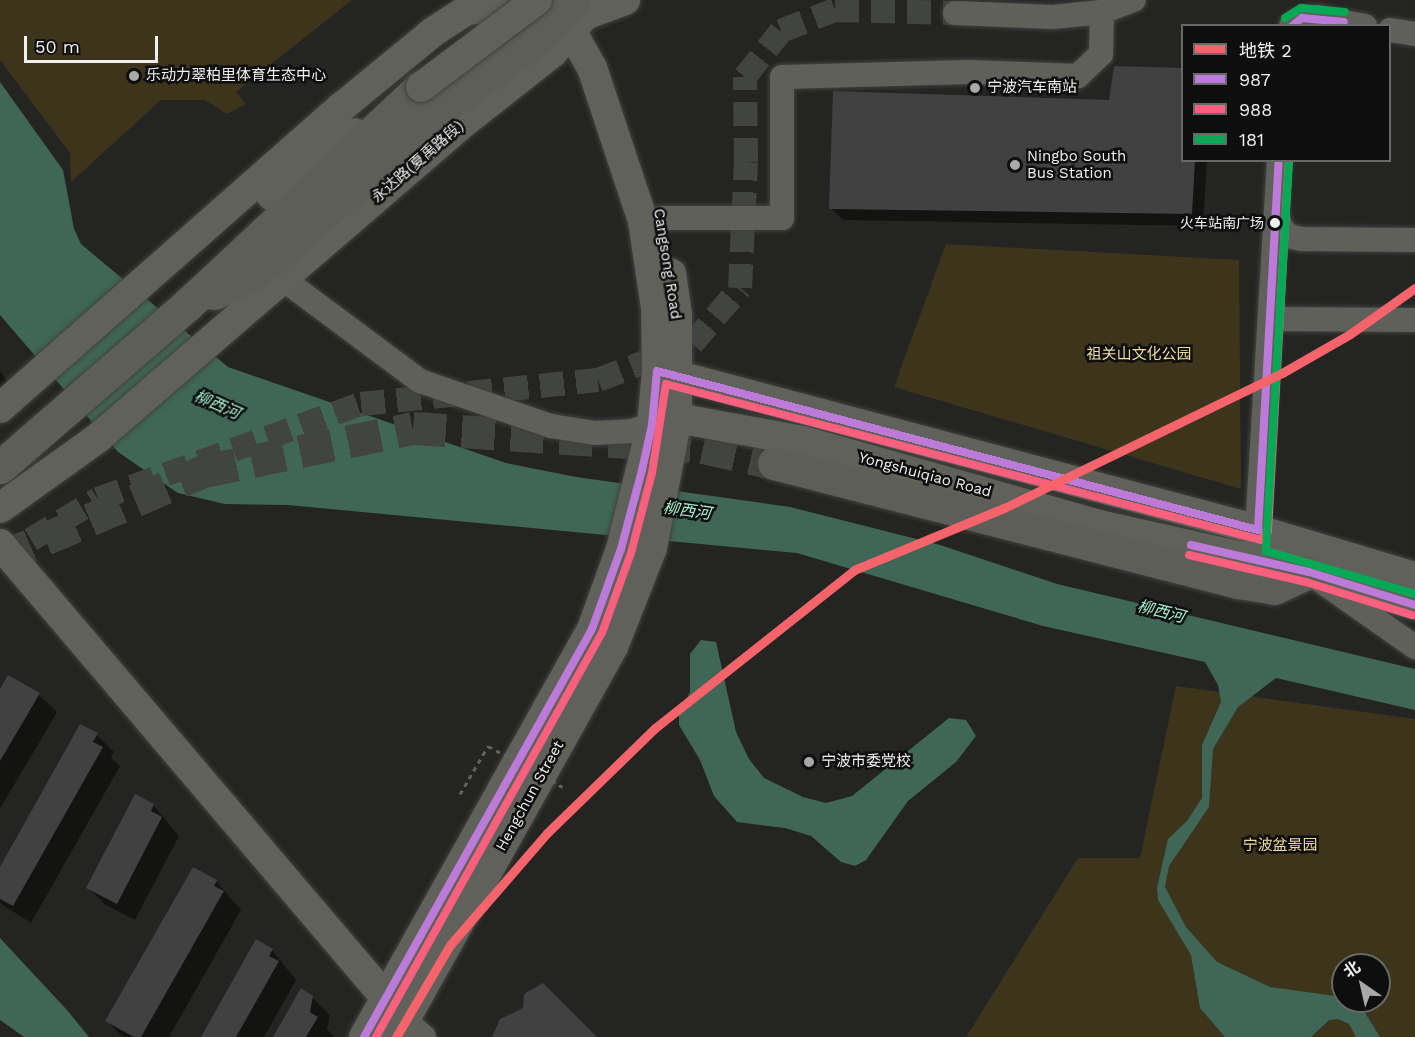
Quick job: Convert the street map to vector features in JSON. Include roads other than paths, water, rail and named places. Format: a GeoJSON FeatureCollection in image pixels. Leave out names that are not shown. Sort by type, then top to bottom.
{"type":"FeatureCollection","features":[{"type":"Feature","properties":{"kind":"highway"},"geometry":{"type":"LineString","coordinates":[[172,287],[257,273],[441,110],[543,35],[566,7]]}},
{"type":"Feature","properties":{"kind":"highway"},"geometry":{"type":"LineString","coordinates":[[0,467],[71,409],[172,287],[422,87]]}},
{"type":"Feature","properties":{"kind":"highway"},"geometry":{"type":"LineString","coordinates":[[774,463],[1238,582],[1274,588],[1309,572]]}},
{"type":"Feature","properties":{"kind":"main road","name":"永达路(夏禹路段)"},"geometry":{"type":"LineString","coordinates":[[36,388],[172,287],[343,106],[434,33],[467,10],[566,7],[625,0]]}},
{"type":"Feature","properties":{"kind":"main road","name":"永达路(夏禹路段)"},"geometry":{"type":"LineString","coordinates":[[0,508],[99,437],[458,127],[552,53],[566,7]]}},
{"type":"Feature","properties":{"kind":"main road"},"geometry":{"type":"LineString","coordinates":[[422,87],[566,7]]}},
{"type":"Feature","properties":{"kind":"main road","name":"Cangsong Road"},"geometry":{"type":"LineString","coordinates":[[566,7],[612,63],[662,218],[677,314],[668,373],[664,421],[655,471]]}},
{"type":"Feature","properties":{"kind":"main road","name":"Cangsong Road"},"geometry":{"type":"LineString","coordinates":[[566,7],[591,68],[643,221],[668,373]]}},
{"type":"Feature","properties":{"kind":"main road"},"geometry":{"type":"LineString","coordinates":[[668,373],[1258,530],[1415,576]]}},
{"type":"Feature","properties":{"kind":"main road"},"geometry":{"type":"LineString","coordinates":[[0,408],[36,388]]}},
{"type":"Feature","properties":{"kind":"main road"},"geometry":{"type":"LineString","coordinates":[[0,427],[36,388]]}},
{"type":"Feature","properties":{"kind":"main road","name":"Yongshuiqiao Road"},"geometry":{"type":"LineString","coordinates":[[664,421],[803,441],[1098,525],[1309,572],[1415,604]]}},
{"type":"Feature","properties":{"kind":"main road","name":"Hengchun Street"},"geometry":{"type":"LineString","coordinates":[[408,1031],[613,647],[652,548],[655,471]]}},
{"type":"Feature","properties":{"kind":"main road","name":"Hengchun Street"},"geometry":{"type":"LineString","coordinates":[[364,1037],[592,630],[621,549],[655,471]]}},
{"type":"Feature","properties":{"kind":"main road"},"geometry":{"type":"LineString","coordinates":[[0,544],[385,997],[408,1031]]}},
{"type":"Feature","properties":{"kind":"street"},"geometry":{"type":"LineString","coordinates":[[955,13],[1053,17],[1102,12],[1134,0]]}},
{"type":"Feature","properties":{"kind":"street"},"geometry":{"type":"LineString","coordinates":[[662,218],[782,218],[782,77],[969,72],[1078,76],[1101,54],[1102,12]]}},
{"type":"Feature","properties":{"kind":"street"},"geometry":{"type":"LineString","coordinates":[[1294,24],[1302,18],[1317,17],[1354,24]]}},
{"type":"Feature","properties":{"kind":"street"},"geometry":{"type":"LineString","coordinates":[[1391,30],[1415,34]]}},
{"type":"Feature","properties":{"kind":"street"},"geometry":{"type":"LineString","coordinates":[[1255,559],[1279,162]]}},
{"type":"Feature","properties":{"kind":"street"},"geometry":{"type":"LineString","coordinates":[[1276,212],[1280,226],[1288,236],[1301,239],[1415,240]]}},
{"type":"Feature","properties":{"kind":"street"},"geometry":{"type":"LineString","coordinates":[[283,279],[420,381],[551,426],[595,433],[631,431],[664,421]]}},
{"type":"Feature","properties":{"kind":"street"},"geometry":{"type":"LineString","coordinates":[[1270,319],[1415,320]]}},
{"type":"Feature","properties":{"kind":"street"},"geometry":{"type":"LineString","coordinates":[[1309,572],[1415,647]]}},
{"type":"Feature","properties":{"kind":"water","name":"柳西河"},"geometry":{"type":"Polygon","coordinates":[[[0,82],[63,170],[74,229],[81,244],[228,367],[506,463],[576,477],[790,507],[940,545],[1057,584],[1415,669],[1415,710],[1276,678],[1238,707],[1213,749],[1209,807],[1169,866],[1165,887],[1186,927],[1217,962],[1270,987],[1331,995],[1331,1013],[1365,1013],[1380,1037],[1356,1037],[1349,1024],[1338,1019],[1329,1020],[1311,1037],[1225,1037],[1200,1008],[1191,955],[1158,900],[1157,888],[1168,839],[1187,821],[1202,798],[1202,745],[1221,702],[1218,685],[1205,662],[1043,626],[797,553],[288,505],[225,504],[178,493],[118,452],[0,315],[0,82]]]}},
{"type":"Feature","properties":{"kind":"water"},"geometry":{"type":"Polygon","coordinates":[[[701,640],[716,642],[736,732],[749,759],[764,778],[803,797],[826,803],[852,796],[949,718],[966,720],[976,736],[956,762],[908,801],[866,860],[855,866],[841,862],[811,836],[785,828],[737,822],[714,796],[700,760],[679,725],[679,714],[690,692],[690,654],[701,640]]]}},
{"type":"Feature","properties":{"kind":"water"},"geometry":{"type":"Polygon","coordinates":[[[0,938],[89,1037],[24,1037],[0,1020],[0,938]]]}},
{"type":"Feature","properties":{"kind":"tunnel"},"geometry":{"type":"LineString","coordinates":[[0,558],[98,499],[361,404],[598,380],[692,344],[740,288],[746,162],[745,77],[781,31],[835,10],[955,13]]}},
{"type":"Feature","properties":{"kind":"tunnel"},"geometry":{"type":"LineString","coordinates":[[0,558],[204,471],[413,428],[703,447],[774,463]]}},
{"type":"Feature","properties":{"kind":"metro line","name":"2"},"geometry":{"type":"LineString","coordinates":[[396,1037],[450,945],[547,833],[655,728],[854,570],[1004,508],[1282,373],[1350,334],[1415,288]]}},
{"type":"Feature","properties":{"kind":"place","name":"乐动力翠柏里体育生态中心"},"geometry":{"type":"Point","coordinates":[134,76]}},
{"type":"Feature","properties":{"kind":"place","name":"宁波汽车南站"},"geometry":{"type":"Point","coordinates":[975,88]}},
{"type":"Feature","properties":{"kind":"place","name":"Ningbo South Bus Station"},"geometry":{"type":"Point","coordinates":[1015,165]}},
{"type":"Feature","properties":{"kind":"place","name":"火车站南广场"},"geometry":{"type":"Point","coordinates":[1275,223]}},
{"type":"Feature","properties":{"kind":"place","name":"宁波市委党校"},"geometry":{"type":"Point","coordinates":[809,762]}},
{"type":"Feature","properties":{"kind":"park label","name":"祖关山文化公园"},"geometry":{"type":"Point","coordinates":[1139,355]}},
{"type":"Feature","properties":{"kind":"park label","name":"宁波盆景园"},"geometry":{"type":"Point","coordinates":[1280,846]}}]}
